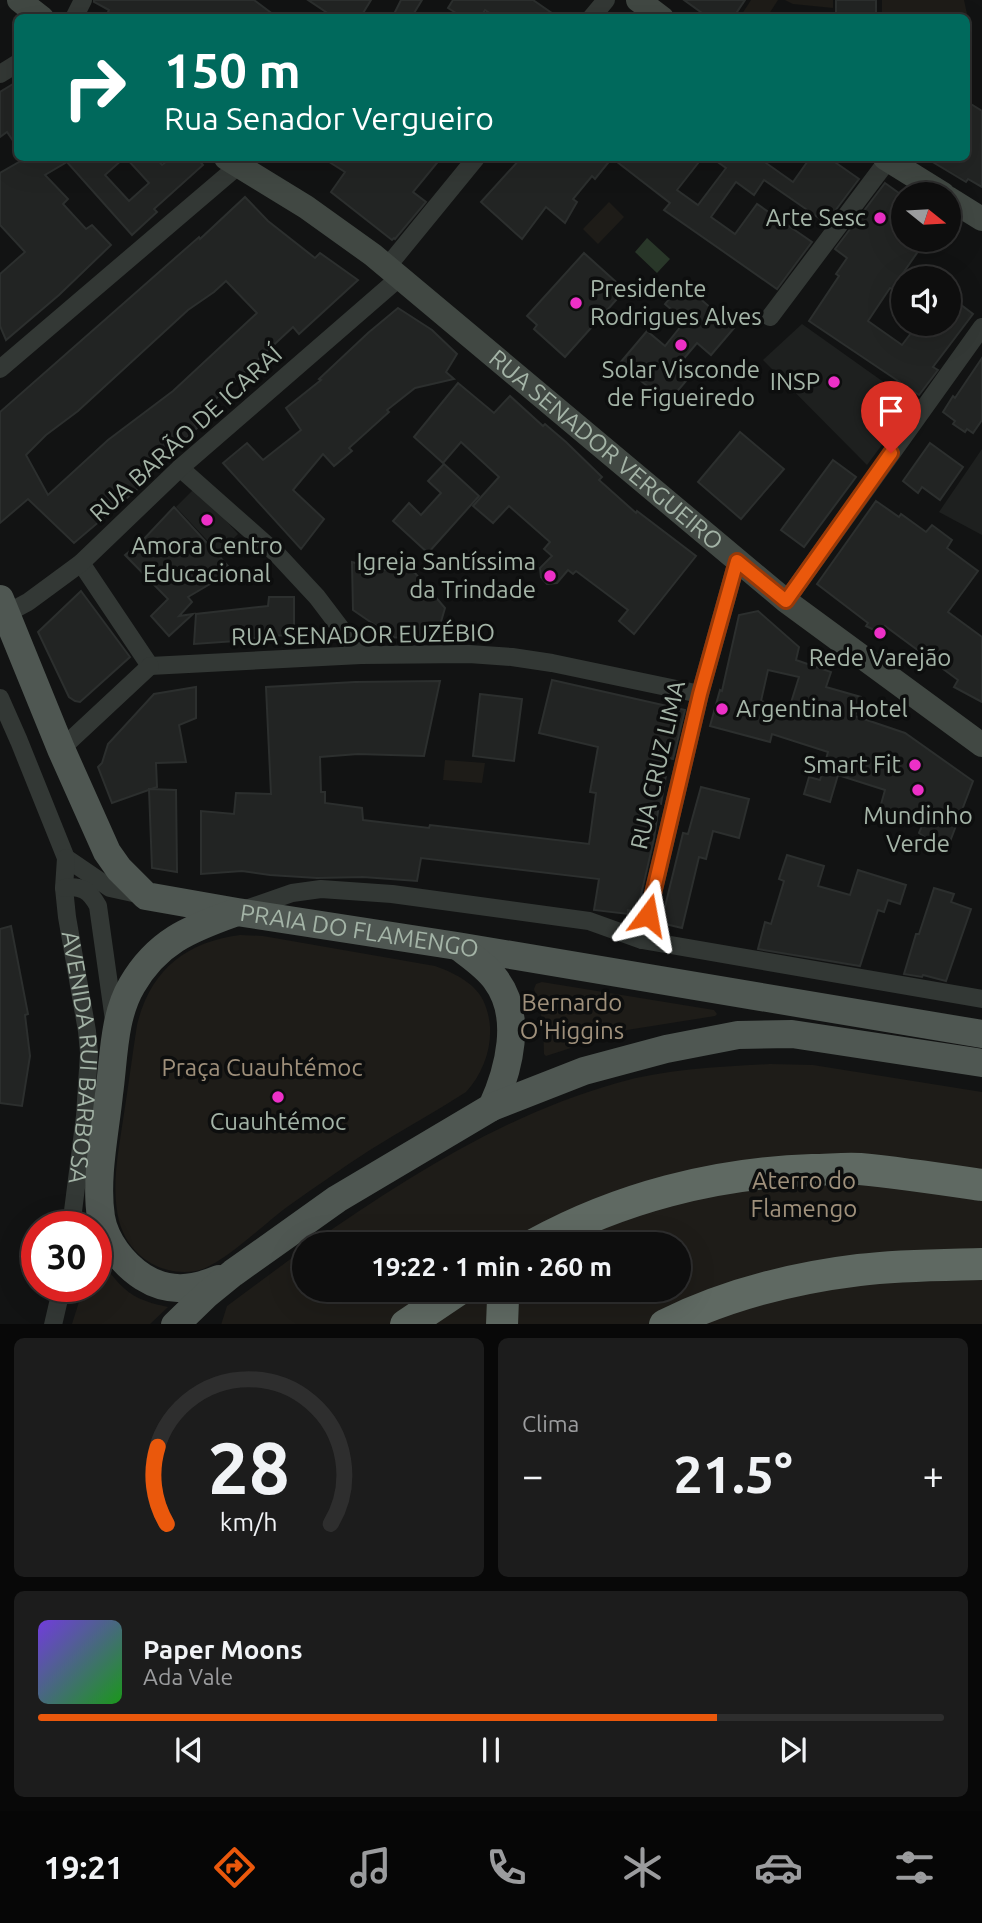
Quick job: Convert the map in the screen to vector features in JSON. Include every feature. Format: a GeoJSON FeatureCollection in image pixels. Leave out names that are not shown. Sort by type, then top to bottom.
{"type":"FeatureCollection","features":[{"type":"Feature","properties":{"kind":"highway"},"geometry":{"type":"LineString","coordinates":[[564,1232],[628,1203],[680,1187],[779,1171],[857,1169],[982,1185]]}},
{"type":"Feature","properties":{"kind":"highway"},"geometry":{"type":"LineString","coordinates":[[667,1324],[731,1298],[788,1282],[860,1270],[982,1264]]}},
{"type":"Feature","properties":{"kind":"highway"},"geometry":{"type":"LineString","coordinates":[[407,1324],[440,1302]]}},
{"type":"Feature","properties":{"kind":"highway"},"geometry":{"type":"LineString","coordinates":[[502,1324],[503,1302]]}},
{"type":"Feature","properties":{"kind":"main road"},"geometry":{"type":"LineString","coordinates":[[3,610],[107,852],[119,869],[146,896],[236,912]]}},
{"type":"Feature","properties":{"kind":"main road"},"geometry":{"type":"LineString","coordinates":[[233,1273],[201,1286],[181,1289],[146,1279],[120,1257],[108,1238],[101,1219],[99,1186],[116,1035],[122,1004],[131,985],[158,952],[179,935],[236,912]]}},
{"type":"Feature","properties":{"kind":"main road","name":"PRAIA DO FLAMENGO"},"geometry":{"type":"LineString","coordinates":[[236,912],[457,946],[982,1034]]}},
{"type":"Feature","properties":{"kind":"main road"},"geometry":{"type":"LineString","coordinates":[[457,946],[487,969],[498,982],[510,1017],[508,1065],[492,1107]]}},
{"type":"Feature","properties":{"kind":"main road"},"geometry":{"type":"LineString","coordinates":[[176,1324],[233,1273],[337,1199],[492,1107],[584,1071],[666,1049],[738,1035],[792,1034],[982,1063]]}},
{"type":"Feature","properties":{"kind":"street"},"geometry":{"type":"LineString","coordinates":[[19,0],[37,14]]}},
{"type":"Feature","properties":{"kind":"street"},"geometry":{"type":"LineString","coordinates":[[594,14],[606,0]]}},
{"type":"Feature","properties":{"kind":"street"},"geometry":{"type":"LineString","coordinates":[[638,0],[657,14]]}},
{"type":"Feature","properties":{"kind":"street","name":"RUA BARÃO DE ICARAÍ"},"geometry":{"type":"LineString","coordinates":[[3,610],[28,603],[80,564],[180,468],[393,273],[474,161]]}},
{"type":"Feature","properties":{"kind":"street"},"geometry":{"type":"LineString","coordinates":[[770,317],[885,161]]}},
{"type":"Feature","properties":{"kind":"street"},"geometry":{"type":"LineString","coordinates":[[889,161],[923,182]]}},
{"type":"Feature","properties":{"kind":"street"},"geometry":{"type":"LineString","coordinates":[[0,369],[232,162]]}},
{"type":"Feature","properties":{"kind":"street","name":"RUA SENADOR VERGUEIRO"},"geometry":{"type":"LineString","coordinates":[[232,162],[306,207],[373,255],[786,601],[982,745]]}},
{"type":"Feature","properties":{"kind":"street"},"geometry":{"type":"LineString","coordinates":[[961,206],[982,219]]}},
{"type":"Feature","properties":{"kind":"street"},"geometry":{"type":"LineString","coordinates":[[786,601],[982,327]]}},
{"type":"Feature","properties":{"kind":"street"},"geometry":{"type":"LineString","coordinates":[[180,468],[277,554],[317,597],[360,656]]}},
{"type":"Feature","properties":{"kind":"street","name":"RUA CRUZ LIMA"},"geometry":{"type":"LineString","coordinates":[[642,940],[700,694],[737,561]]}},
{"type":"Feature","properties":{"kind":"street"},"geometry":{"type":"LineString","coordinates":[[61,749],[150,666],[80,564]]}},
{"type":"Feature","properties":{"kind":"street","name":"RUA SENADOR EUZÉBIO"},"geometry":{"type":"LineString","coordinates":[[150,666],[469,654],[552,663],[700,694]]}},
{"type":"Feature","properties":{"kind":"street"},"geometry":{"type":"LineString","coordinates":[[0,698],[66,858],[110,888],[146,896]]}},
{"type":"Feature","properties":{"kind":"street","name":"AVENIDA RUI BARBOSA"},"geometry":{"type":"LineString","coordinates":[[66,858],[64,888],[67,917],[89,1053],[85,1116],[73,1211]]}},
{"type":"Feature","properties":{"kind":"street","name":"AVENIDA RUI BARBOSA"},"geometry":{"type":"LineString","coordinates":[[64,888],[82,888],[98,906],[116,1035]]}},
{"type":"Feature","properties":{"kind":"street","name":"PRAIA DO FLAMENGO"},"geometry":{"type":"LineString","coordinates":[[236,912],[292,893],[321,889],[392,894],[589,922],[642,940],[982,999]]}},
{"type":"Feature","properties":{"kind":"street"},"geometry":{"type":"LineString","coordinates":[[53,1324],[58,1302]]}},
{"type":"Feature","properties":{"kind":"shaded area"},"geometry":{"type":"Polygon","coordinates":[[[647,238],[670,259],[657,273],[635,252],[647,238]]]}},
{"type":"Feature","properties":{"kind":"shaded area","name":"INSP"},"geometry":{"type":"Polygon","coordinates":[[[802,324],[913,403],[867,465],[763,360],[802,324]]]}},
{"type":"Feature","properties":{"kind":"shaded area"},"geometry":{"type":"Polygon","coordinates":[[[982,449],[982,535],[939,512],[982,449]]]}},
{"type":"Feature","properties":{"kind":"shaded area","name":"Amora Centro Educacional"},"geometry":{"type":"Polygon","coordinates":[[[196,487],[238,534],[219,553],[176,507],[196,487]]]}},
{"type":"Feature","properties":{"kind":"green space"},"geometry":{"type":"Polygon","coordinates":[[[751,0],[778,0],[769,14],[742,14],[751,0]]]}},
{"type":"Feature","properties":{"kind":"green space"},"geometry":{"type":"Polygon","coordinates":[[[785,0],[833,0],[833,8],[793,4],[785,0]]]}},
{"type":"Feature","properties":{"kind":"green space"},"geometry":{"type":"Polygon","coordinates":[[[882,0],[964,0],[967,14],[882,14],[882,0]]]}},
{"type":"Feature","properties":{"kind":"green space"},"geometry":{"type":"Polygon","coordinates":[[[609,202],[624,217],[598,244],[583,229],[609,202]]]}},
{"type":"Feature","properties":{"kind":"green space"},"geometry":{"type":"Polygon","coordinates":[[[445,760],[485,763],[482,783],[443,780],[445,760]]]}},
{"type":"Feature","properties":{"kind":"green space","name":"Praça Cuauhtémoc"},"geometry":{"type":"Polygon","coordinates":[[[240,935],[263,936],[435,966],[448,971],[462,978],[483,1000],[490,1024],[488,1049],[480,1072],[466,1092],[339,1171],[287,1207],[217,1262],[196,1271],[170,1270],[147,1261],[130,1244],[123,1233],[117,1208],[117,1158],[137,1025],[151,989],[173,962],[203,944],[240,935]]]}},
{"type":"Feature","properties":{"kind":"green space","name":"Bernardo O'Higgins"},"geometry":{"type":"Polygon","coordinates":[[[542,982],[714,1010],[717,1014],[627,1030],[546,1056],[543,1022],[534,989],[536,984],[542,982]]]}},
{"type":"Feature","properties":{"kind":"green space","name":"Aterro do Flamengo"},"geometry":{"type":"Polygon","coordinates":[[[770,1064],[813,1065],[982,1092],[982,1324],[221,1324],[227,1306],[292,1258],[292,1302],[691,1302],[691,1232],[329,1232],[420,1172],[535,1112],[575,1096],[654,1075],[693,1069],[770,1064]]]}},
{"type":"Feature","properties":{"kind":"green space"},"geometry":{"type":"Polygon","coordinates":[[[112,1275],[130,1293],[168,1307],[150,1324],[72,1324],[79,1302],[112,1302],[112,1275]]]}},
{"type":"Feature","properties":{"kind":"building"},"geometry":{"type":"Polygon","coordinates":[[[254,0],[273,14],[111,14],[94,2],[254,0]]]}},
{"type":"Feature","properties":{"kind":"building"},"geometry":{"type":"Polygon","coordinates":[[[308,0],[371,0],[362,14],[329,14],[308,0]]]}},
{"type":"Feature","properties":{"kind":"building"},"geometry":{"type":"Polygon","coordinates":[[[401,0],[422,0],[413,14],[394,14],[401,0]]]}},
{"type":"Feature","properties":{"kind":"building"},"geometry":{"type":"Polygon","coordinates":[[[453,0],[533,0],[553,14],[491,14],[485,10],[482,14],[458,14],[448,8],[453,0]]]}},
{"type":"Feature","properties":{"kind":"building"},"geometry":{"type":"Polygon","coordinates":[[[684,0],[745,0],[736,14],[703,14],[684,0]]]}},
{"type":"Feature","properties":{"kind":"building"},"geometry":{"type":"Polygon","coordinates":[[[836,0],[876,0],[876,14],[836,14],[836,0]]]}},
{"type":"Feature","properties":{"kind":"building"},"geometry":{"type":"Polygon","coordinates":[[[14,83],[14,142],[7,132],[0,137],[0,92],[14,83]]]}},
{"type":"Feature","properties":{"kind":"building"},"geometry":{"type":"Polygon","coordinates":[[[970,104],[982,111],[982,187],[968,179],[966,182],[931,161],[970,161],[970,104]]]}},
{"type":"Feature","properties":{"kind":"building"},"geometry":{"type":"Polygon","coordinates":[[[21,161],[121,161],[105,175],[129,201],[149,183],[129,161],[159,161],[162,165],[167,161],[200,161],[203,165],[154,209],[157,212],[132,235],[67,162],[45,175],[68,199],[63,204],[86,229],[92,225],[111,245],[59,295],[6,340],[0,326],[0,274],[25,252],[0,225],[0,173],[21,161]]]}},
{"type":"Feature","properties":{"kind":"building"},"geometry":{"type":"Polygon","coordinates":[[[328,161],[439,161],[413,192],[426,202],[392,240],[331,192],[345,172],[328,161]]]}},
{"type":"Feature","properties":{"kind":"building"},"geometry":{"type":"Polygon","coordinates":[[[518,161],[610,161],[595,179],[592,176],[573,199],[577,202],[565,223],[546,207],[522,239],[481,202],[518,161]]]}},
{"type":"Feature","properties":{"kind":"building"},"geometry":{"type":"Polygon","coordinates":[[[616,161],[700,161],[677,190],[698,205],[726,168],[716,161],[763,161],[793,182],[808,161],[833,161],[859,179],[826,223],[764,180],[754,195],[736,182],[711,217],[735,234],[757,204],[812,242],[777,289],[664,210],[670,203],[616,161]]]}},
{"type":"Feature","properties":{"kind":"building"},"geometry":{"type":"Polygon","coordinates":[[[885,183],[891,187],[891,252],[918,252],[908,266],[891,266],[891,288],[868,321],[902,345],[909,336],[956,336],[933,367],[938,370],[919,395],[809,321],[839,276],[836,274],[847,258],[835,249],[885,183]]]}},
{"type":"Feature","properties":{"kind":"building"},"geometry":{"type":"Polygon","coordinates":[[[245,197],[268,221],[315,258],[320,253],[358,280],[299,334],[293,327],[192,421],[197,428],[139,483],[141,486],[74,543],[28,499],[0,523],[0,412],[199,237],[200,239],[245,197]],[[226,281],[188,310],[26,455],[48,495],[108,440],[173,391],[257,313],[226,281]]]}},
{"type":"Feature","properties":{"kind":"building","name":"Presidente Rodrigues Alves"},"geometry":{"type":"Polygon","coordinates":[[[584,253],[625,290],[565,357],[534,329],[537,325],[527,316],[584,253]]]}},
{"type":"Feature","properties":{"kind":"building","name":"Solar Visconde de Figueiredo"},"geometry":{"type":"Polygon","coordinates":[[[682,283],[734,328],[711,355],[697,343],[680,363],[693,373],[667,403],[620,363],[647,331],[665,346],[685,321],[665,304],[682,283]]]}},
{"type":"Feature","properties":{"kind":"building"},"geometry":{"type":"Polygon","coordinates":[[[961,305],[973,314],[961,330],[961,305]]]}},
{"type":"Feature","properties":{"kind":"building"},"geometry":{"type":"Polygon","coordinates":[[[398,308],[432,330],[457,354],[446,372],[454,379],[415,388],[387,410],[389,412],[349,448],[352,451],[334,466],[323,454],[293,490],[324,519],[301,549],[223,463],[247,443],[263,460],[301,430],[286,408],[321,380],[319,379],[398,308]]]}},
{"type":"Feature","properties":{"kind":"building"},"geometry":{"type":"Polygon","coordinates":[[[982,358],[982,420],[973,433],[967,429],[965,432],[953,424],[955,421],[943,412],[982,358]]]}},
{"type":"Feature","properties":{"kind":"building"},"geometry":{"type":"Polygon","coordinates":[[[458,383],[494,413],[510,396],[543,426],[545,424],[566,442],[602,477],[599,480],[636,513],[637,511],[696,556],[634,634],[619,621],[628,610],[576,571],[573,574],[568,570],[557,583],[547,584],[541,577],[540,568],[552,556],[544,549],[550,542],[509,506],[493,523],[473,506],[499,477],[461,442],[443,463],[414,437],[458,383]]]}},
{"type":"Feature","properties":{"kind":"building"},"geometry":{"type":"Polygon","coordinates":[[[740,432],[784,469],[741,519],[698,482],[740,432]]]}},
{"type":"Feature","properties":{"kind":"building"},"geometry":{"type":"Polygon","coordinates":[[[930,443],[963,467],[940,500],[922,487],[918,493],[903,481],[930,443]]]}},
{"type":"Feature","properties":{"kind":"building"},"geometry":{"type":"Polygon","coordinates":[[[833,460],[856,477],[804,547],[781,530],[833,460]]]}},
{"type":"Feature","properties":{"kind":"building"},"geometry":{"type":"Polygon","coordinates":[[[444,464],[479,496],[428,553],[393,521],[409,503],[421,515],[441,493],[428,481],[444,464]]]}},
{"type":"Feature","properties":{"kind":"building"},"geometry":{"type":"Polygon","coordinates":[[[876,501],[899,517],[901,514],[926,532],[932,525],[952,540],[947,548],[978,571],[948,612],[982,637],[982,702],[954,687],[958,680],[885,626],[880,633],[866,626],[868,623],[817,584],[876,501]]]}},
{"type":"Feature","properties":{"kind":"building"},"geometry":{"type":"Polygon","coordinates":[[[174,507],[228,566],[210,584],[188,597],[192,602],[179,616],[193,614],[169,636],[151,616],[168,599],[125,555],[174,507]]]}},
{"type":"Feature","properties":{"kind":"building"},"geometry":{"type":"Polygon","coordinates":[[[352,562],[376,569],[415,573],[445,608],[436,639],[384,637],[385,632],[353,610],[352,562]]]}},
{"type":"Feature","properties":{"kind":"building"},"geometry":{"type":"Polygon","coordinates":[[[81,591],[130,657],[80,702],[69,697],[38,632],[81,591]]]}},
{"type":"Feature","properties":{"kind":"building"},"geometry":{"type":"Polygon","coordinates":[[[269,597],[294,597],[294,635],[194,644],[196,614],[268,606],[269,597]]]}},
{"type":"Feature","properties":{"kind":"building"},"geometry":{"type":"Polygon","coordinates":[[[758,611],[799,647],[796,660],[831,672],[826,687],[861,697],[855,716],[905,733],[973,781],[946,852],[919,833],[924,821],[880,808],[885,790],[838,775],[830,802],[804,794],[809,777],[820,780],[828,752],[772,734],[770,742],[710,726],[720,690],[722,691],[739,615],[758,611]],[[768,670],[761,701],[789,709],[799,677],[768,670]]]}},
{"type":"Feature","properties":{"kind":"building"},"geometry":{"type":"Polygon","coordinates":[[[552,680],[685,710],[673,759],[669,758],[637,912],[628,910],[628,914],[594,910],[599,879],[421,858],[417,881],[363,877],[317,878],[242,871],[201,874],[201,811],[234,814],[236,793],[271,794],[266,687],[440,681],[424,756],[358,754],[320,757],[321,792],[325,792],[325,803],[362,808],[363,820],[429,828],[430,825],[589,844],[596,793],[590,792],[598,747],[539,733],[552,680]]]}},
{"type":"Feature","properties":{"kind":"building"},"geometry":{"type":"Polygon","coordinates":[[[196,687],[196,718],[179,725],[186,762],[156,763],[157,787],[112,803],[98,767],[108,744],[154,694],[196,687]]]}},
{"type":"Feature","properties":{"kind":"building"},"geometry":{"type":"Polygon","coordinates":[[[480,694],[522,699],[514,761],[473,756],[480,694]]]}},
{"type":"Feature","properties":{"kind":"building"},"geometry":{"type":"Polygon","coordinates":[[[701,787],[749,799],[739,838],[713,831],[706,859],[699,857],[682,928],[661,923],[683,833],[688,834],[701,787]]]}},
{"type":"Feature","properties":{"kind":"building"},"geometry":{"type":"Polygon","coordinates":[[[149,789],[176,790],[177,872],[152,868],[149,789]]]}},
{"type":"Feature","properties":{"kind":"building"},"geometry":{"type":"Polygon","coordinates":[[[787,855],[824,866],[818,886],[850,895],[858,870],[906,885],[900,904],[888,900],[884,912],[878,910],[860,966],[758,949],[765,922],[771,924],[784,881],[779,879],[787,855]]]}},
{"type":"Feature","properties":{"kind":"building"},"geometry":{"type":"Polygon","coordinates":[[[934,888],[954,894],[951,902],[971,909],[946,981],[923,975],[904,974],[934,888]]]}},
{"type":"Feature","properties":{"kind":"building"},"geometry":{"type":"Polygon","coordinates":[[[11,926],[28,1014],[25,1015],[30,1056],[22,1106],[0,1103],[0,929],[11,926]]]}},
{"type":"Feature","properties":{"kind":"place","name":"Arte Sesc"},"geometry":{"type":"Point","coordinates":[880,218]}},
{"type":"Feature","properties":{"kind":"place","name":"Presidente Rodrigues Alves"},"geometry":{"type":"Point","coordinates":[576,303]}},
{"type":"Feature","properties":{"kind":"place","name":"Solar Visconde de Figueiredo"},"geometry":{"type":"Point","coordinates":[681,345]}},
{"type":"Feature","properties":{"kind":"place","name":"INSP"},"geometry":{"type":"Point","coordinates":[834,382]}},
{"type":"Feature","properties":{"kind":"place","name":"Amora Centro Educacional"},"geometry":{"type":"Point","coordinates":[207,520]}},
{"type":"Feature","properties":{"kind":"place","name":"Igreja Santíssima da Trindade"},"geometry":{"type":"Point","coordinates":[550,576]}},
{"type":"Feature","properties":{"kind":"place","name":"Rede Varejão"},"geometry":{"type":"Point","coordinates":[880,633]}},
{"type":"Feature","properties":{"kind":"place","name":"Argentina Hotel"},"geometry":{"type":"Point","coordinates":[722,709]}},
{"type":"Feature","properties":{"kind":"place","name":"Smart Fit"},"geometry":{"type":"Point","coordinates":[915,765]}},
{"type":"Feature","properties":{"kind":"place","name":"Mundinho Verde"},"geometry":{"type":"Point","coordinates":[918,790]}},
{"type":"Feature","properties":{"kind":"place","name":"Cuauhtémoc"},"geometry":{"type":"Point","coordinates":[278,1097]}},
{"type":"Feature","properties":{"kind":"route"},"geometry":{"type":"LineString","coordinates":[[648,915],[700,694],[737,561],[786,601],[891,453]]}}]}
